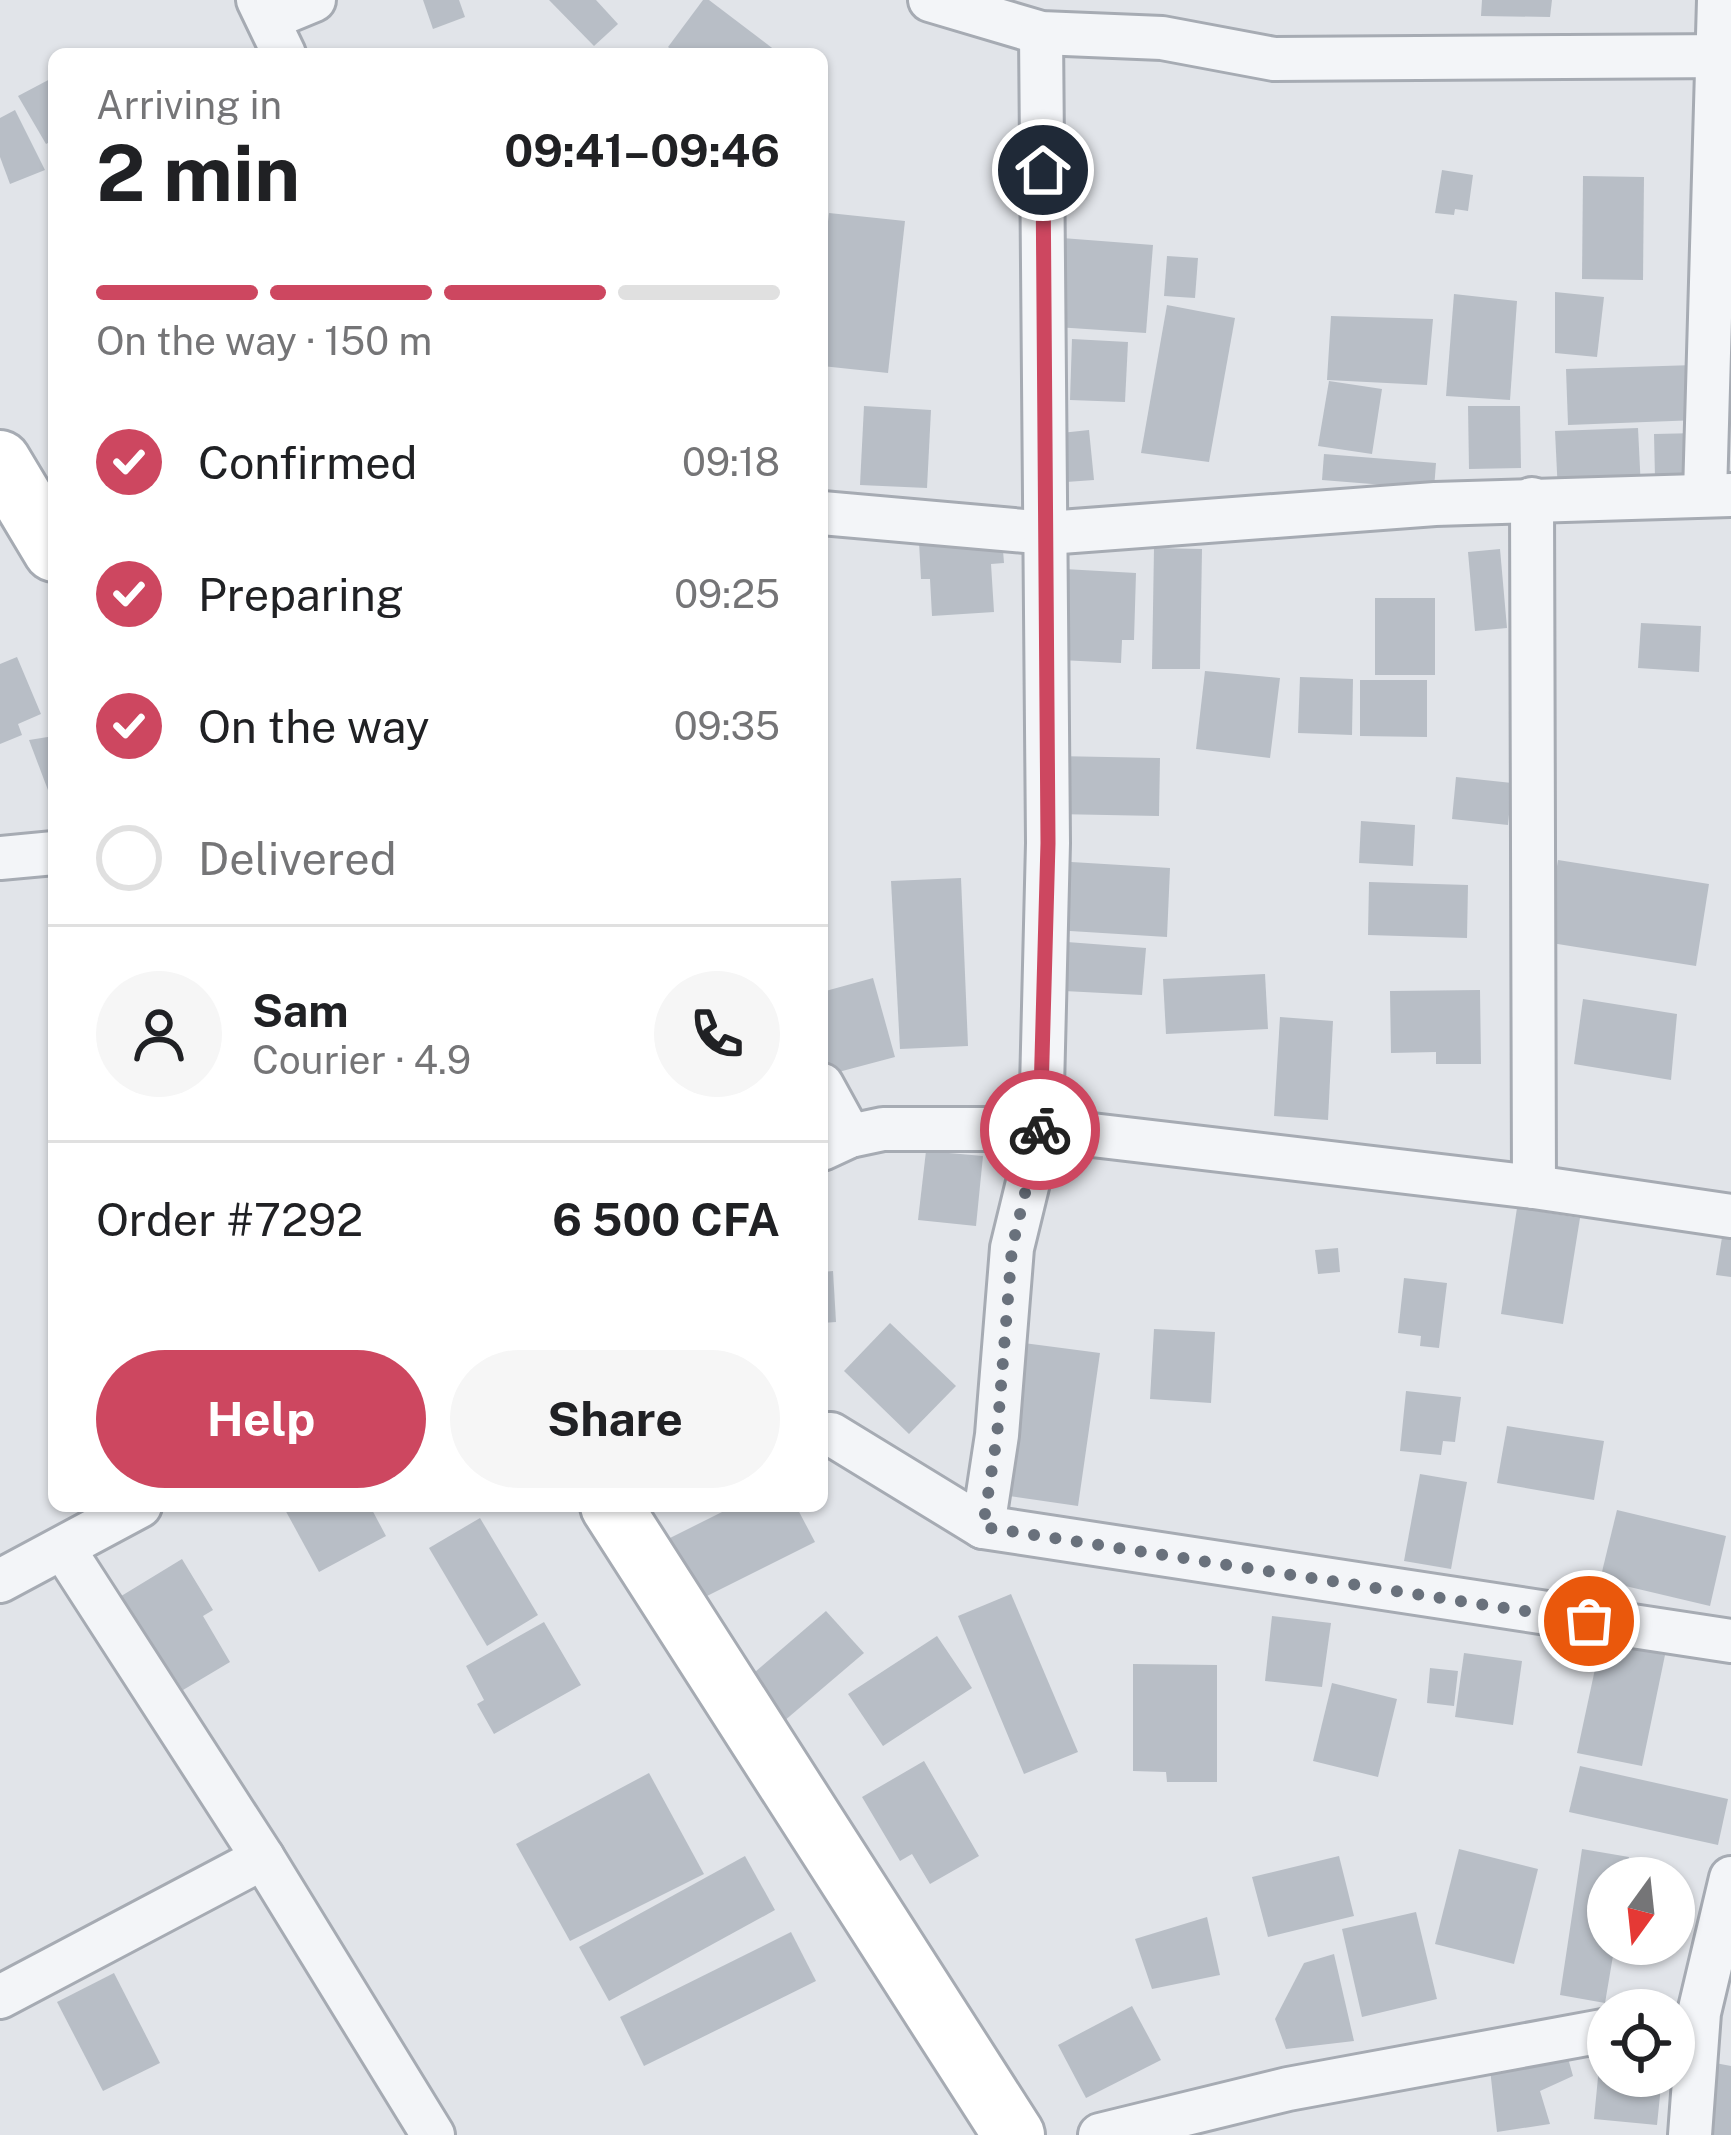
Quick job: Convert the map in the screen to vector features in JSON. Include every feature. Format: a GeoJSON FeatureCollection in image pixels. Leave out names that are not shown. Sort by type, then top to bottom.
{"type":"FeatureCollection","features":[{"type":"Feature","properties":{"kind":"street"},"geometry":{"type":"LineString","coordinates":[[270,24],[314,0]]}},
{"type":"Feature","properties":{"kind":"street"},"geometry":{"type":"LineString","coordinates":[[930,0],[1041,34],[1162,19],[1274,58],[1725,57]]}},
{"type":"Feature","properties":{"kind":"street"},"geometry":{"type":"LineString","coordinates":[[828,514],[1047,533],[1532,500],[1718,495],[1725,57],[1719,0]]}},
{"type":"Feature","properties":{"kind":"street"},"geometry":{"type":"LineString","coordinates":[[983,1527],[997,1436],[1012,1248],[1040,1129],[1048,843],[1041,34]]}},
{"type":"Feature","properties":{"kind":"street"},"geometry":{"type":"LineString","coordinates":[[0,461],[48,541]]}},
{"type":"Feature","properties":{"kind":"street"},"geometry":{"type":"LineString","coordinates":[[1532,500],[1534,1187]]}},
{"type":"Feature","properties":{"kind":"street"},"geometry":{"type":"LineString","coordinates":[[0,858],[48,854]]}},
{"type":"Feature","properties":{"kind":"street"},"geometry":{"type":"LineString","coordinates":[[828,1109],[836,1143],[884,1129],[1040,1129],[1534,1187],[1731,1216]]}},
{"type":"Feature","properties":{"kind":"street"},"geometry":{"type":"LineString","coordinates":[[828,1434],[983,1527],[1731,1641]]}},
{"type":"Feature","properties":{"kind":"street"},"geometry":{"type":"LineString","coordinates":[[0,1581],[129,1512]]}},
{"type":"Feature","properties":{"kind":"street"},"geometry":{"type":"LineString","coordinates":[[627,1512],[705,1658],[1014,2135]]}},
{"type":"Feature","properties":{"kind":"street"},"geometry":{"type":"LineString","coordinates":[[63,1548],[263,1858],[433,2135]]}},
{"type":"Feature","properties":{"kind":"street"},"geometry":{"type":"LineString","coordinates":[[0,1997],[263,1858]]}},
{"type":"Feature","properties":{"kind":"street"},"geometry":{"type":"LineString","coordinates":[[1695,1989],[1731,1878]]}},
{"type":"Feature","properties":{"kind":"street"},"geometry":{"type":"LineString","coordinates":[[1100,2135],[1288,2089],[1587,2034]]}},
{"type":"Feature","properties":{"kind":"street"},"geometry":{"type":"LineString","coordinates":[[1689,2097],[1690,2135]]}},
{"type":"Feature","properties":{"kind":"building"},"geometry":{"type":"Polygon","coordinates":[[[423,0],[459,0],[465,17],[433,29],[423,0]]]}},
{"type":"Feature","properties":{"kind":"building"},"geometry":{"type":"Polygon","coordinates":[[[549,0],[596,0],[618,24],[594,46],[549,0]]]}},
{"type":"Feature","properties":{"kind":"building"},"geometry":{"type":"Polygon","coordinates":[[[703,0],[709,0],[772,48],[669,48],[703,0]]]}},
{"type":"Feature","properties":{"kind":"building"},"geometry":{"type":"Polygon","coordinates":[[[1482,0],[1552,0],[1550,17],[1481,16],[1482,0]]]}},
{"type":"Feature","properties":{"kind":"building"},"geometry":{"type":"Polygon","coordinates":[[[48,80],[48,143],[46,144],[18,96],[48,80]]]}},
{"type":"Feature","properties":{"kind":"building"},"geometry":{"type":"Polygon","coordinates":[[[15,110],[45,170],[10,184],[0,157],[0,118],[15,110]]]}},
{"type":"Feature","properties":{"kind":"building"},"geometry":{"type":"Polygon","coordinates":[[[1442,170],[1473,175],[1468,211],[1435,213],[1442,170]]]}},
{"type":"Feature","properties":{"kind":"building"},"geometry":{"type":"Polygon","coordinates":[[[1583,176],[1644,177],[1643,280],[1582,279],[1583,176]]]}},
{"type":"Feature","properties":{"kind":"building"},"geometry":{"type":"Polygon","coordinates":[[[829,213],[905,221],[888,373],[828,367],[829,213]]]}},
{"type":"Feature","properties":{"kind":"building"},"geometry":{"type":"Polygon","coordinates":[[[1062,238],[1153,245],[1146,333],[1056,327],[1062,238]]]}},
{"type":"Feature","properties":{"kind":"building"},"geometry":{"type":"Polygon","coordinates":[[[1167,256],[1198,258],[1195,298],[1164,296],[1167,256]]]}},
{"type":"Feature","properties":{"kind":"building"},"geometry":{"type":"Polygon","coordinates":[[[1555,292],[1604,297],[1597,357],[1555,353],[1555,292]]]}},
{"type":"Feature","properties":{"kind":"building"},"geometry":{"type":"Polygon","coordinates":[[[1454,294],[1517,301],[1510,400],[1446,396],[1454,294]]]}},
{"type":"Feature","properties":{"kind":"building"},"geometry":{"type":"Polygon","coordinates":[[[1167,305],[1235,318],[1209,462],[1141,453],[1167,305]]]}},
{"type":"Feature","properties":{"kind":"building"},"geometry":{"type":"Polygon","coordinates":[[[1331,316],[1433,319],[1427,385],[1327,380],[1331,316]]]}},
{"type":"Feature","properties":{"kind":"building"},"geometry":{"type":"Polygon","coordinates":[[[1072,339],[1128,342],[1125,402],[1070,400],[1072,339]]]}},
{"type":"Feature","properties":{"kind":"building"},"geometry":{"type":"Polygon","coordinates":[[[1695,365],[1698,420],[1568,425],[1566,369],[1695,365]]]}},
{"type":"Feature","properties":{"kind":"building"},"geometry":{"type":"Polygon","coordinates":[[[1329,381],[1382,389],[1372,454],[1318,446],[1329,381]]]}},
{"type":"Feature","properties":{"kind":"building"},"geometry":{"type":"Polygon","coordinates":[[[864,406],[931,410],[927,488],[860,485],[864,406]]]}},
{"type":"Feature","properties":{"kind":"building"},"geometry":{"type":"Polygon","coordinates":[[[1468,406],[1520,406],[1521,468],[1469,469],[1468,406]]]}},
{"type":"Feature","properties":{"kind":"building"},"geometry":{"type":"Polygon","coordinates":[[[1638,428],[1641,489],[1558,493],[1555,431],[1638,428]]]}},
{"type":"Feature","properties":{"kind":"building"},"geometry":{"type":"Polygon","coordinates":[[[1089,430],[1094,480],[1066,482],[1061,433],[1089,430]]]}},
{"type":"Feature","properties":{"kind":"building"},"geometry":{"type":"Polygon","coordinates":[[[1699,433],[1700,477],[1655,478],[1654,434],[1699,433]]]}},
{"type":"Feature","properties":{"kind":"building"},"geometry":{"type":"Polygon","coordinates":[[[1324,454],[1436,463],[1434,489],[1322,480],[1324,454]]]}},
{"type":"Feature","properties":{"kind":"building"},"geometry":{"type":"Polygon","coordinates":[[[1002,538],[1004,563],[991,564],[994,612],[932,616],[930,579],[921,579],[919,542],[1002,538]]]}},
{"type":"Feature","properties":{"kind":"building"},"geometry":{"type":"Polygon","coordinates":[[[1154,548],[1202,549],[1200,669],[1152,669],[1154,548]]]}},
{"type":"Feature","properties":{"kind":"building"},"geometry":{"type":"Polygon","coordinates":[[[1500,549],[1507,628],[1475,631],[1468,552],[1500,549]]]}},
{"type":"Feature","properties":{"kind":"building"},"geometry":{"type":"Polygon","coordinates":[[[1064,569],[1136,573],[1134,640],[1122,640],[1121,663],[1060,660],[1064,569]]]}},
{"type":"Feature","properties":{"kind":"building"},"geometry":{"type":"Polygon","coordinates":[[[1375,598],[1435,598],[1435,675],[1375,675],[1375,598]]]}},
{"type":"Feature","properties":{"kind":"building"},"geometry":{"type":"Polygon","coordinates":[[[1641,623],[1701,626],[1699,672],[1638,668],[1641,623]]]}},
{"type":"Feature","properties":{"kind":"building"},"geometry":{"type":"Polygon","coordinates":[[[17,657],[41,714],[18,724],[22,735],[0,744],[0,664],[17,657]]]}},
{"type":"Feature","properties":{"kind":"building"},"geometry":{"type":"Polygon","coordinates":[[[1205,671],[1280,678],[1270,758],[1196,749],[1205,671]]]}},
{"type":"Feature","properties":{"kind":"building"},"geometry":{"type":"Polygon","coordinates":[[[1300,677],[1353,679],[1352,735],[1298,733],[1300,677]]]}},
{"type":"Feature","properties":{"kind":"building"},"geometry":{"type":"Polygon","coordinates":[[[1360,680],[1427,680],[1427,737],[1360,736],[1360,680]]]}},
{"type":"Feature","properties":{"kind":"building"},"geometry":{"type":"Polygon","coordinates":[[[48,737],[48,790],[29,740],[48,737]]]}},
{"type":"Feature","properties":{"kind":"building"},"geometry":{"type":"Polygon","coordinates":[[[1055,756],[1160,758],[1159,816],[1055,814],[1055,756]]]}},
{"type":"Feature","properties":{"kind":"building"},"geometry":{"type":"Polygon","coordinates":[[[1456,777],[1512,783],[1508,825],[1452,819],[1456,777]]]}},
{"type":"Feature","properties":{"kind":"building"},"geometry":{"type":"Polygon","coordinates":[[[1361,821],[1415,825],[1413,866],[1359,863],[1361,821]]]}},
{"type":"Feature","properties":{"kind":"building"},"geometry":{"type":"Polygon","coordinates":[[[1558,860],[1709,884],[1696,966],[1545,942],[1558,860]]]}},
{"type":"Feature","properties":{"kind":"building"},"geometry":{"type":"Polygon","coordinates":[[[1055,861],[1170,868],[1167,937],[1054,930],[1055,861]]]}},
{"type":"Feature","properties":{"kind":"building"},"geometry":{"type":"Polygon","coordinates":[[[961,878],[968,1046],[900,1049],[891,881],[961,878]]]}},
{"type":"Feature","properties":{"kind":"building"},"geometry":{"type":"Polygon","coordinates":[[[1369,882],[1468,885],[1467,938],[1368,935],[1369,882]]]}},
{"type":"Feature","properties":{"kind":"building"},"geometry":{"type":"Polygon","coordinates":[[[1067,942],[1146,948],[1142,995],[1064,991],[1067,942]]]}},
{"type":"Feature","properties":{"kind":"building"},"geometry":{"type":"Polygon","coordinates":[[[1265,974],[1268,1029],[1166,1034],[1163,979],[1265,974]]]}},
{"type":"Feature","properties":{"kind":"building"},"geometry":{"type":"Polygon","coordinates":[[[873,978],[895,1057],[831,1074],[828,990],[873,978]]]}},
{"type":"Feature","properties":{"kind":"building"},"geometry":{"type":"Polygon","coordinates":[[[1480,990],[1481,1064],[1436,1064],[1436,1052],[1391,1053],[1390,991],[1480,990]]]}},
{"type":"Feature","properties":{"kind":"building"},"geometry":{"type":"Polygon","coordinates":[[[1583,999],[1677,1014],[1671,1080],[1574,1064],[1583,999]]]}},
{"type":"Feature","properties":{"kind":"building"},"geometry":{"type":"Polygon","coordinates":[[[1280,1017],[1333,1021],[1328,1120],[1274,1116],[1280,1017]]]}},
{"type":"Feature","properties":{"kind":"building"},"geometry":{"type":"Polygon","coordinates":[[[926,1151],[983,1156],[976,1226],[918,1220],[926,1151]]]}},
{"type":"Feature","properties":{"kind":"building"},"geometry":{"type":"Polygon","coordinates":[[[1517,1208],[1580,1218],[1563,1324],[1501,1314],[1517,1208]]]}},
{"type":"Feature","properties":{"kind":"building"},"geometry":{"type":"Polygon","coordinates":[[[1723,1231],[1731,1233],[1731,1277],[1716,1275],[1723,1231]]]}},
{"type":"Feature","properties":{"kind":"building"},"geometry":{"type":"Polygon","coordinates":[[[1338,1248],[1340,1272],[1318,1274],[1315,1250],[1338,1248]]]}},
{"type":"Feature","properties":{"kind":"building"},"geometry":{"type":"Polygon","coordinates":[[[828,1271],[833,1271],[836,1322],[828,1323],[828,1271]]]}},
{"type":"Feature","properties":{"kind":"building"},"geometry":{"type":"Polygon","coordinates":[[[1404,1278],[1447,1283],[1439,1348],[1420,1346],[1421,1336],[1398,1333],[1404,1278]]]}},
{"type":"Feature","properties":{"kind":"building"},"geometry":{"type":"Polygon","coordinates":[[[890,1323],[956,1386],[909,1434],[844,1371],[890,1323]]]}},
{"type":"Feature","properties":{"kind":"building"},"geometry":{"type":"Polygon","coordinates":[[[1154,1329],[1215,1332],[1211,1403],[1150,1399],[1154,1329]]]}},
{"type":"Feature","properties":{"kind":"building"},"geometry":{"type":"Polygon","coordinates":[[[1016,1342],[1100,1353],[1078,1506],[995,1494],[1016,1342]]]}},
{"type":"Feature","properties":{"kind":"building"},"geometry":{"type":"Polygon","coordinates":[[[1406,1391],[1461,1397],[1455,1442],[1443,1441],[1441,1455],[1400,1451],[1406,1391]]]}},
{"type":"Feature","properties":{"kind":"building"},"geometry":{"type":"Polygon","coordinates":[[[1507,1426],[1604,1441],[1594,1500],[1497,1483],[1507,1426]]]}},
{"type":"Feature","properties":{"kind":"building"},"geometry":{"type":"Polygon","coordinates":[[[1420,1474],[1467,1482],[1451,1569],[1404,1561],[1420,1474]]]}},
{"type":"Feature","properties":{"kind":"building"},"geometry":{"type":"Polygon","coordinates":[[[1617,1510],[1726,1536],[1710,1606],[1600,1580],[1617,1510]]]}},
{"type":"Feature","properties":{"kind":"building"},"geometry":{"type":"Polygon","coordinates":[[[286,1512],[373,1512],[386,1536],[319,1572],[286,1512]]]}},
{"type":"Feature","properties":{"kind":"building"},"geometry":{"type":"Polygon","coordinates":[[[722,1512],[799,1512],[815,1542],[691,1604],[660,1543],[722,1512]]]}},
{"type":"Feature","properties":{"kind":"building"},"geometry":{"type":"Polygon","coordinates":[[[480,1518],[538,1615],[487,1646],[429,1548],[480,1518]]]}},
{"type":"Feature","properties":{"kind":"building"},"geometry":{"type":"Polygon","coordinates":[[[182,1559],[213,1610],[203,1616],[230,1662],[183,1690],[173,1675],[167,1679],[118,1598],[182,1559]]]}},
{"type":"Feature","properties":{"kind":"building"},"geometry":{"type":"Polygon","coordinates":[[[1011,1594],[1078,1752],[1024,1774],[958,1616],[1011,1594]]]}},
{"type":"Feature","properties":{"kind":"building"},"geometry":{"type":"Polygon","coordinates":[[[826,1611],[864,1653],[770,1733],[733,1691],[826,1611]]]}},
{"type":"Feature","properties":{"kind":"building"},"geometry":{"type":"Polygon","coordinates":[[[1272,1616],[1331,1623],[1322,1687],[1265,1681],[1272,1616]]]}},
{"type":"Feature","properties":{"kind":"building"},"geometry":{"type":"Polygon","coordinates":[[[544,1622],[581,1685],[494,1734],[477,1704],[484,1700],[466,1666],[544,1622]]]}},
{"type":"Feature","properties":{"kind":"building"},"geometry":{"type":"Polygon","coordinates":[[[937,1636],[972,1688],[883,1746],[848,1694],[937,1636]]]}},
{"type":"Feature","properties":{"kind":"building"},"geometry":{"type":"Polygon","coordinates":[[[1601,1641],[1665,1655],[1642,1766],[1577,1753],[1601,1641]]]}},
{"type":"Feature","properties":{"kind":"building"},"geometry":{"type":"Polygon","coordinates":[[[1464,1653],[1522,1661],[1513,1725],[1455,1717],[1464,1653]]]}},
{"type":"Feature","properties":{"kind":"building"},"geometry":{"type":"Polygon","coordinates":[[[1133,1664],[1217,1665],[1217,1782],[1167,1782],[1166,1772],[1133,1771],[1133,1664]]]}},
{"type":"Feature","properties":{"kind":"building"},"geometry":{"type":"Polygon","coordinates":[[[1430,1668],[1458,1671],[1454,1706],[1427,1703],[1430,1668]]]}},
{"type":"Feature","properties":{"kind":"building"},"geometry":{"type":"Polygon","coordinates":[[[1332,1683],[1397,1699],[1378,1777],[1313,1761],[1332,1683]]]}},
{"type":"Feature","properties":{"kind":"building"},"geometry":{"type":"Polygon","coordinates":[[[924,1761],[979,1856],[930,1884],[912,1854],[900,1861],[862,1797],[924,1761]]]}},
{"type":"Feature","properties":{"kind":"building"},"geometry":{"type":"Polygon","coordinates":[[[1580,1766],[1728,1799],[1718,1845],[1569,1812],[1580,1766]]]}},
{"type":"Feature","properties":{"kind":"building"},"geometry":{"type":"Polygon","coordinates":[[[649,1773],[704,1874],[570,1941],[516,1844],[649,1773]]]}},
{"type":"Feature","properties":{"kind":"building"},"geometry":{"type":"Polygon","coordinates":[[[1459,1849],[1538,1869],[1514,1964],[1435,1944],[1459,1849]]]}},
{"type":"Feature","properties":{"kind":"building"},"geometry":{"type":"Polygon","coordinates":[[[1582,1849],[1629,1857],[1587,1857],[1587,1965],[1611,1965],[1607,1989],[1587,1989],[1587,2000],[1560,1995],[1582,1849]]]}},
{"type":"Feature","properties":{"kind":"building"},"geometry":{"type":"Polygon","coordinates":[[[745,1856],[775,1910],[609,2001],[579,1947],[745,1856]]]}},
{"type":"Feature","properties":{"kind":"building"},"geometry":{"type":"Polygon","coordinates":[[[1339,1856],[1354,1916],[1268,1937],[1252,1877],[1339,1856]]]}},
{"type":"Feature","properties":{"kind":"building"},"geometry":{"type":"Polygon","coordinates":[[[1416,1912],[1437,1999],[1362,2017],[1342,1929],[1416,1912]]]}},
{"type":"Feature","properties":{"kind":"building"},"geometry":{"type":"Polygon","coordinates":[[[1207,1917],[1220,1975],[1152,1989],[1135,1939],[1207,1917]]]}},
{"type":"Feature","properties":{"kind":"building"},"geometry":{"type":"Polygon","coordinates":[[[791,1932],[816,1981],[644,2066],[620,2017],[791,1932]]]}},
{"type":"Feature","properties":{"kind":"building"},"geometry":{"type":"Polygon","coordinates":[[[1334,1954],[1354,2041],[1286,2049],[1275,2019],[1304,1963],[1334,1954]]]}},
{"type":"Feature","properties":{"kind":"building"},"geometry":{"type":"Polygon","coordinates":[[[114,1973],[160,2063],[103,2091],[57,2002],[114,1973]]]}},
{"type":"Feature","properties":{"kind":"building"},"geometry":{"type":"Polygon","coordinates":[[[1132,2006],[1161,2060],[1086,2098],[1058,2045],[1132,2006]]]}},
{"type":"Feature","properties":{"kind":"building"},"geometry":{"type":"Polygon","coordinates":[[[1564,2044],[1573,2076],[1540,2091],[1550,2124],[1497,2132],[1489,2060],[1564,2044]]]}},
{"type":"Feature","properties":{"kind":"building"},"geometry":{"type":"Polygon","coordinates":[[[1710,2062],[1731,2066],[1731,2135],[1695,2135],[1710,2062]]]}},
{"type":"Feature","properties":{"kind":"building"},"geometry":{"type":"Polygon","coordinates":[[[1596,2097],[1660,2097],[1657,2125],[1594,2119],[1596,2097]]]}},
{"type":"Feature","properties":{"kind":"way so far"},"geometry":{"type":"LineString","coordinates":[[1040,1130],[1012,1248],[997,1436],[983,1527],[1589,1621]]}},
{"type":"Feature","properties":{"kind":"route"},"geometry":{"type":"LineString","coordinates":[[1040,1130],[1048,843],[1043,170]]}}]}
